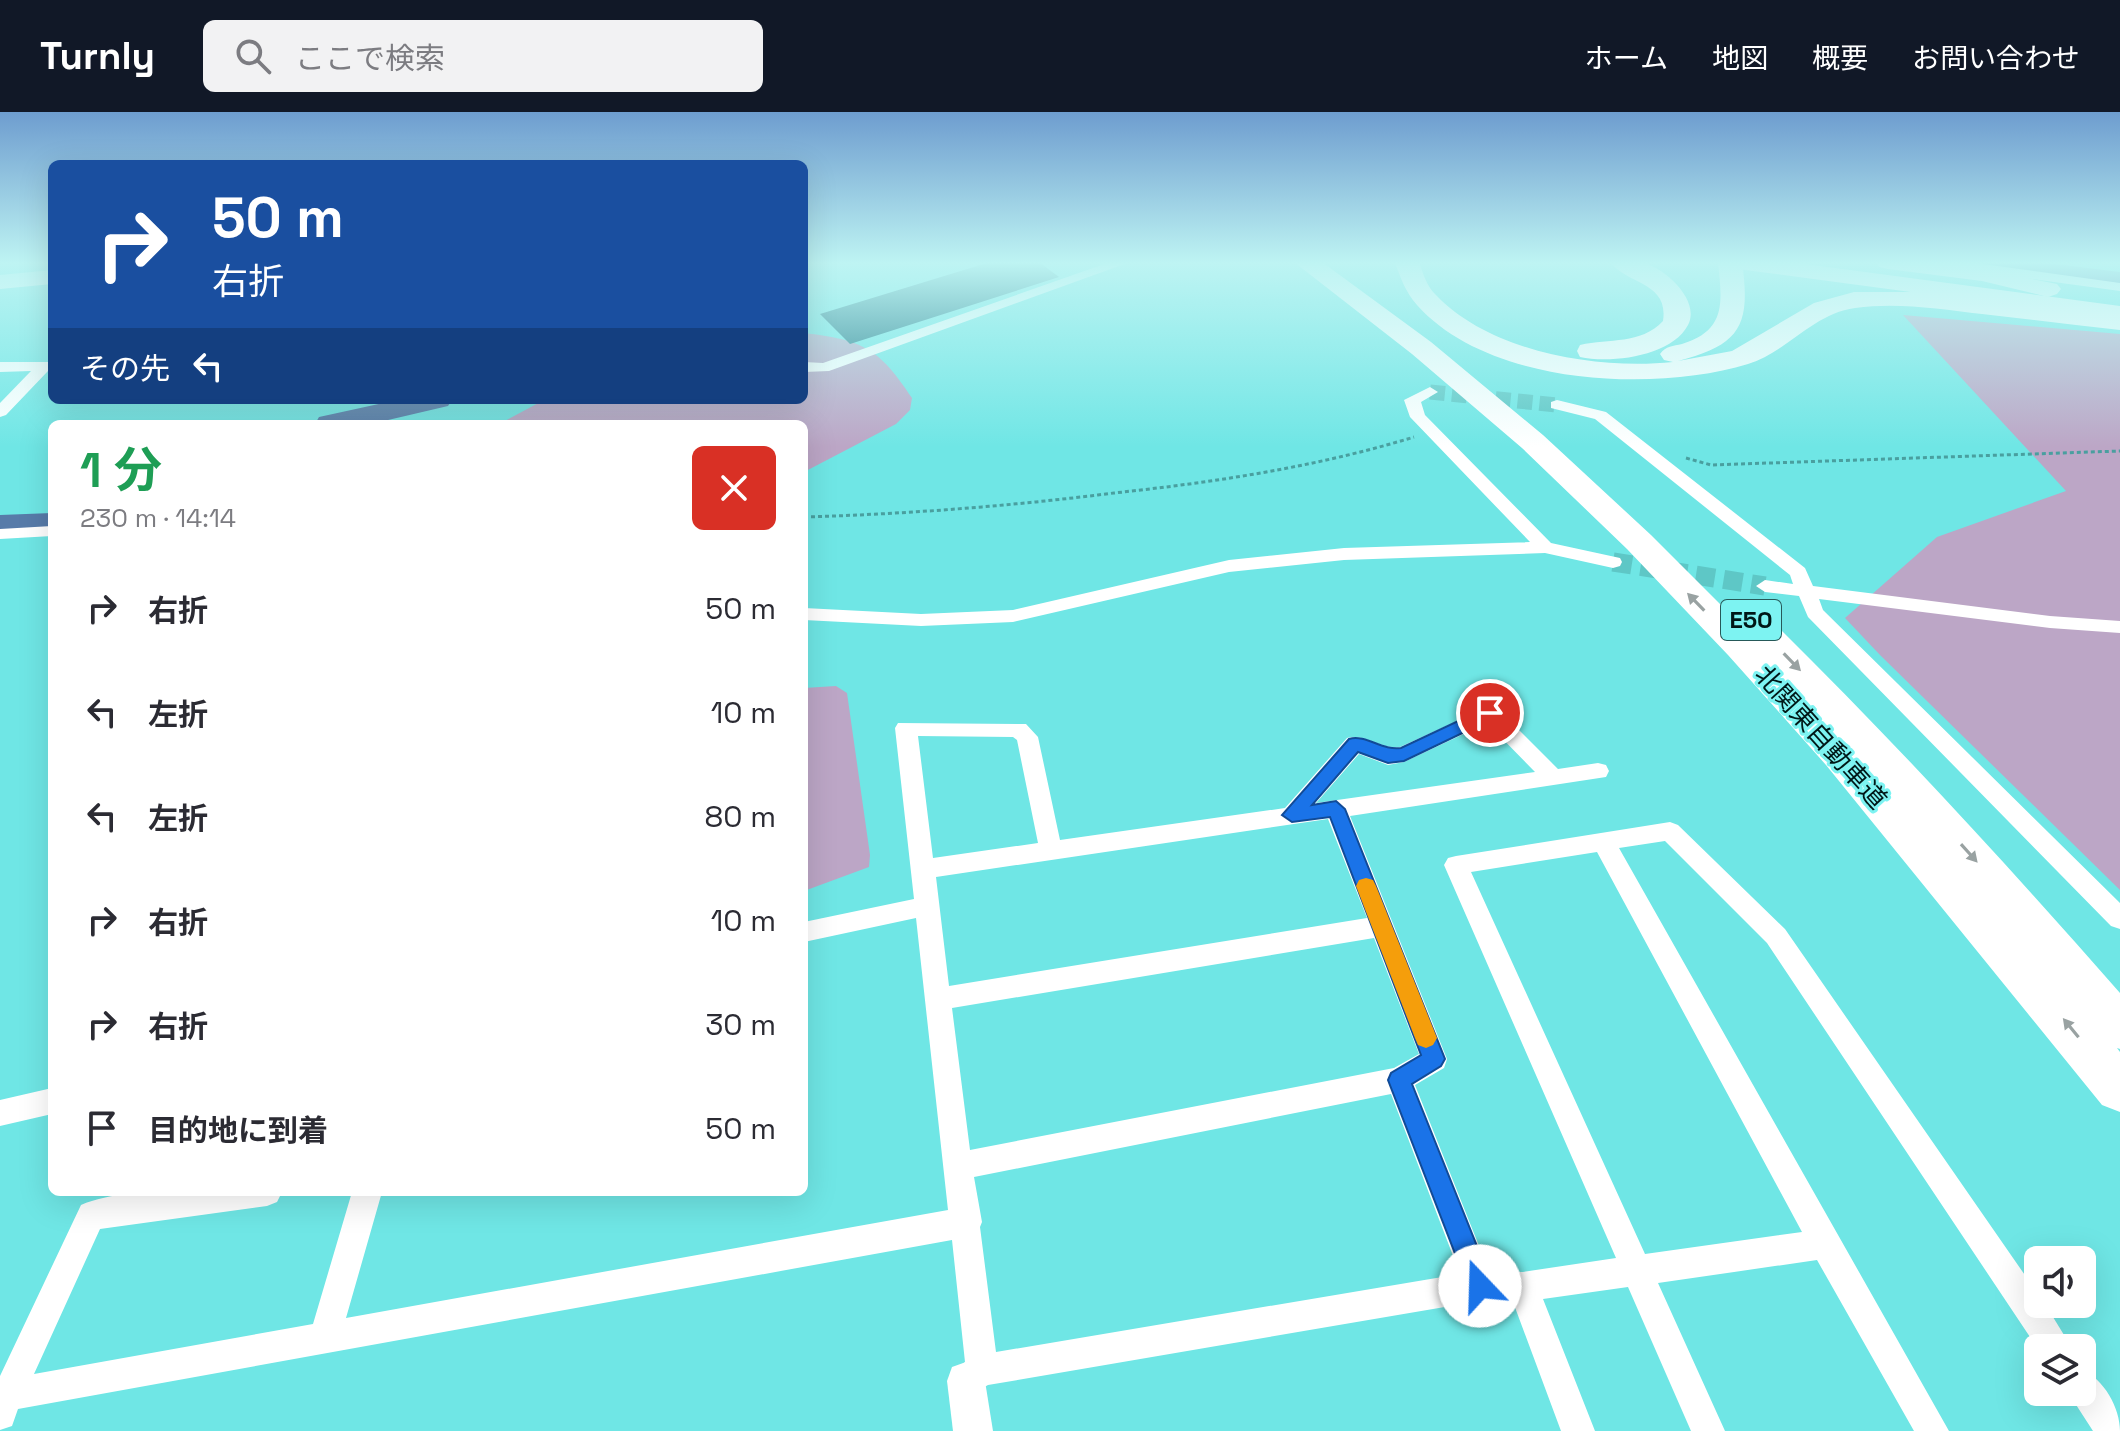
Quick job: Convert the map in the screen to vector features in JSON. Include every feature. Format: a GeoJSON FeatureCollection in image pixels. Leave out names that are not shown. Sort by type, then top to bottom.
{"type":"FeatureCollection","features":[{"type":"Feature","properties":{"kind":"highway","name":"北関東自動車道"},"geometry":{"type":"LineString","coordinates":[[1388,324],[1463,383],[1550,460],[1655,559],[1740,647],[1883,805],[2120,1089]]}},
{"type":"Feature","properties":{"kind":"highway","name":"北関東自動車道"},"geometry":{"type":"LineString","coordinates":[[1414,324],[1489,380],[1690,559],[1880,755],[2032,922],[2120,1028]]}},
{"type":"Feature","properties":{"kind":"highway"},"geometry":{"type":"LineString","coordinates":[[1456,324],[1496,345],[1537,358],[1606,371],[1666,372],[1724,363],[1771,343],[1800,324]]}},
{"type":"Feature","properties":{"kind":"highway"},"geometry":{"type":"LineString","coordinates":[[1478,324],[1504,336],[1554,350],[1583,356],[1629,359],[1687,352],[1716,340],[1730,324]]}},
{"type":"Feature","properties":{"kind":"highway"},"geometry":{"type":"LineString","coordinates":[[1554,350],[1636,347],[1660,337],[1675,324]]}},
{"type":"Feature","properties":{"kind":"highway"},"geometry":{"type":"LineString","coordinates":[[1606,371],[1691,360],[1737,341],[1748,324]]}},
{"type":"Feature","properties":{"kind":"street"},"geometry":{"type":"LineString","coordinates":[[808,367],[824,368],[950,324]]}},
{"type":"Feature","properties":{"kind":"street"},"geometry":{"type":"LineString","coordinates":[[0,367],[48,367]]}},
{"type":"Feature","properties":{"kind":"street"},"geometry":{"type":"LineString","coordinates":[[0,412],[48,367]]}},
{"type":"Feature","properties":{"kind":"street"},"geometry":{"type":"LineString","coordinates":[[1430,392],[1412,400],[1418,417],[1545,547]]}},
{"type":"Feature","properties":{"kind":"street"},"geometry":{"type":"LineString","coordinates":[[1557,405],[1600,415],[1798,572],[1815,613],[2120,919]]}},
{"type":"Feature","properties":{"kind":"street"},"geometry":{"type":"LineString","coordinates":[[0,534],[48,531]]}},
{"type":"Feature","properties":{"kind":"street"},"geometry":{"type":"LineString","coordinates":[[808,614],[921,620],[1013,616],[1229,566],[1344,554],[1545,547],[1613,562]]}},
{"type":"Feature","properties":{"kind":"street"},"geometry":{"type":"LineString","coordinates":[[1765,586],[2050,622],[2120,627]]}},
{"type":"Feature","properties":{"kind":"street"},"geometry":{"type":"LineString","coordinates":[[1292,815],[1355,744],[1388,757],[1404,754],[1490,713],[1553,777]]}},
{"type":"Feature","properties":{"kind":"street"},"geometry":{"type":"LineString","coordinates":[[973,1431],[974,1375],[967,1222],[906,728],[1018,729],[1027,737],[1051,850]]}},
{"type":"Feature","properties":{"kind":"street"},"geometry":{"type":"LineString","coordinates":[[924,869],[1598,771]]}},
{"type":"Feature","properties":{"kind":"street"},"geometry":{"type":"LineString","coordinates":[[960,1166],[1399,1080],[1434,1059],[1336,809]]}},
{"type":"Feature","properties":{"kind":"street"},"geometry":{"type":"LineString","coordinates":[[1708,1431],[1456,865],[1670,831],[1776,936],[2046,1334]]}},
{"type":"Feature","properties":{"kind":"street"},"geometry":{"type":"LineString","coordinates":[[1603,841],[1932,1431]]}},
{"type":"Feature","properties":{"kind":"street"},"geometry":{"type":"LineString","coordinates":[[808,931],[927,906]]}},
{"type":"Feature","properties":{"kind":"street"},"geometry":{"type":"LineString","coordinates":[[939,999],[1382,926]]}},
{"type":"Feature","properties":{"kind":"street"},"geometry":{"type":"LineString","coordinates":[[1399,1080],[1480,1286]]}},
{"type":"Feature","properties":{"kind":"street"},"geometry":{"type":"LineString","coordinates":[[0,1113],[48,1102]]}},
{"type":"Feature","properties":{"kind":"street"},"geometry":{"type":"LineString","coordinates":[[4,1404],[91,1215],[236,1196]]}},
{"type":"Feature","properties":{"kind":"street"},"geometry":{"type":"LineString","coordinates":[[325,1338],[366,1196]]}},
{"type":"Feature","properties":{"kind":"street"},"geometry":{"type":"LineString","coordinates":[[4,1404],[325,1338],[967,1222]]}},
{"type":"Feature","properties":{"kind":"street"},"geometry":{"type":"LineString","coordinates":[[974,1375],[1480,1286],[1523,1287],[1825,1244]]}},
{"type":"Feature","properties":{"kind":"street"},"geometry":{"type":"LineString","coordinates":[[1523,1287],[1578,1431]]}},
{"type":"Feature","properties":{"kind":"street"},"geometry":{"type":"LineString","coordinates":[[2095,1406],[2112,1431]]}},
{"type":"Feature","properties":{"kind":"path"},"geometry":{"type":"LineString","coordinates":[[808,517],[972,511],[1201,483],[1355,457],[1431,431]]}},
{"type":"Feature","properties":{"kind":"path"},"geometry":{"type":"LineString","coordinates":[[1645,448],[1711,465],[2120,451]]}},
{"type":"Feature","properties":{"kind":"shaded area"},"geometry":{"type":"Polygon","coordinates":[[[1911,324],[2001,324],[2120,334],[2120,890],[1845,618],[1937,537],[2066,491],[1911,324]]]}},
{"type":"Feature","properties":{"kind":"shaded area"},"geometry":{"type":"Polygon","coordinates":[[[808,334],[841,339],[868,349],[890,368],[912,398],[910,410],[896,424],[808,470],[808,420],[507,420],[537,404],[808,404],[808,334]]]}},
{"type":"Feature","properties":{"kind":"shaded area"},"geometry":{"type":"Polygon","coordinates":[[[836,686],[847,693],[870,855],[869,867],[808,890],[808,688],[836,686]]]}},
{"type":"Feature","properties":{"kind":"building"},"geometry":{"type":"Polygon","coordinates":[[[830,324],[914,324],[850,344],[830,324]]]}},
{"type":"Feature","properties":{"kind":"waterway"},"geometry":{"type":"LineString","coordinates":[[348,420],[419,404]]}},
{"type":"Feature","properties":{"kind":"waterway"},"geometry":{"type":"LineString","coordinates":[[0,525],[48,523]]}},
{"type":"Feature","properties":{"kind":"tunnel"},"geometry":{"type":"LineString","coordinates":[[1430,392],[1557,405]]}},
{"type":"Feature","properties":{"kind":"tunnel"},"geometry":{"type":"LineString","coordinates":[[1613,562],[1765,586]]}},
{"type":"Feature","properties":{"kind":"slow traffic"},"geometry":{"type":"LineString","coordinates":[[1366,886],[1426,1038]]}},
{"type":"Feature","properties":{"kind":"route"},"geometry":{"type":"LineString","coordinates":[[1480,1286],[1399,1080],[1434,1059],[1336,809],[1292,815],[1355,744],[1388,757],[1404,754],[1490,713]]}}]}
